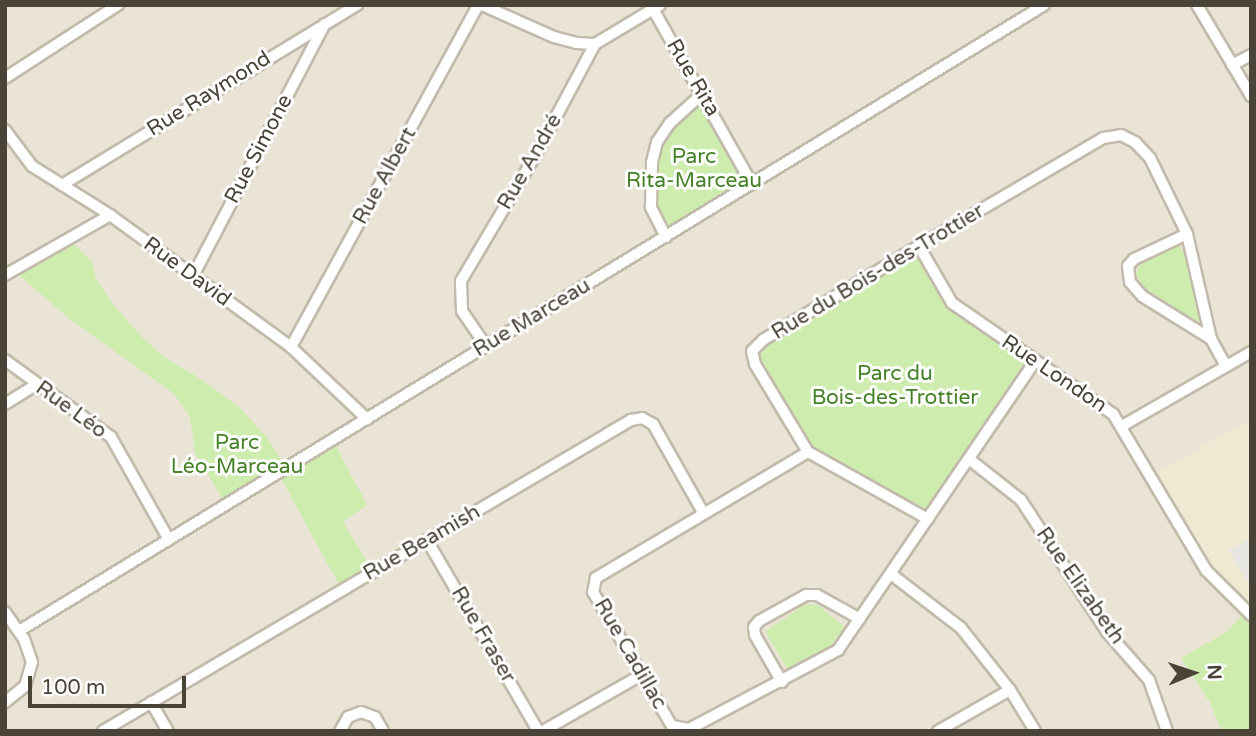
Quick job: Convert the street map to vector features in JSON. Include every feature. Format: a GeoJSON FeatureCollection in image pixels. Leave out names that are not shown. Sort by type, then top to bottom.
{"type":"FeatureCollection","features":[{"type":"Feature","properties":{"kind":"street"},"geometry":{"type":"LineString","coordinates":[[5,78],[118,5]]}},
{"type":"Feature","properties":{"kind":"street","name":"Rue Raymond"},"geometry":{"type":"LineString","coordinates":[[62,185],[356,5]]}},
{"type":"Feature","properties":{"kind":"street"},"geometry":{"type":"LineString","coordinates":[[480,5],[554,37],[576,43],[595,44],[657,7]]}},
{"type":"Feature","properties":{"kind":"street","name":"Rue Albert"},"geometry":{"type":"LineString","coordinates":[[291,347],[480,5]]}},
{"type":"Feature","properties":{"kind":"street","name":"Rue Marceau"},"geometry":{"type":"LineString","coordinates":[[19,631],[1044,5]]}},
{"type":"Feature","properties":{"kind":"street"},"geometry":{"type":"LineString","coordinates":[[1197,5],[1251,96]]}},
{"type":"Feature","properties":{"kind":"street","name":"Rue Rita"},"geometry":{"type":"LineString","coordinates":[[657,7],[752,184]]}},
{"type":"Feature","properties":{"kind":"street","name":"Rue Simone"},"geometry":{"type":"LineString","coordinates":[[192,276],[326,23]]}},
{"type":"Feature","properties":{"kind":"street","name":"Rue André"},"geometry":{"type":"LineString","coordinates":[[486,346],[468,325],[462,311],[461,281],[536,154],[595,44]]}},
{"type":"Feature","properties":{"kind":"street"},"geometry":{"type":"LineString","coordinates":[[1232,65],[1251,55]]}},
{"type":"Feature","properties":{"kind":"street"},"geometry":{"type":"LineString","coordinates":[[666,237],[651,207],[649,184],[657,142],[670,123],[702,94]]}},
{"type":"Feature","properties":{"kind":"street","name":"Rue du Bois-des-Trottier"},"geometry":{"type":"LineString","coordinates":[[928,519],[808,452],[755,364],[752,351],[763,340],[1103,138],[1121,135],[1135,142],[1150,158],[1187,234],[1212,338],[1226,366]]}},
{"type":"Feature","properties":{"kind":"street","name":"Rue David"},"geometry":{"type":"LineString","coordinates":[[7,136],[32,166],[110,215],[291,347],[367,419]]}},
{"type":"Feature","properties":{"kind":"street"},"geometry":{"type":"LineString","coordinates":[[5,275],[110,215]]}},
{"type":"Feature","properties":{"kind":"street"},"geometry":{"type":"LineString","coordinates":[[1187,234],[1134,259],[1128,267],[1130,282],[1142,296],[1212,338]]}},
{"type":"Feature","properties":{"kind":"street","name":"Rue London"},"geometry":{"type":"LineString","coordinates":[[919,246],[952,303],[1114,414],[1206,570],[1251,615]]}},
{"type":"Feature","properties":{"kind":"street"},"geometry":{"type":"LineString","coordinates":[[1122,426],[1251,352]]}},
{"type":"Feature","properties":{"kind":"street","name":"Rue Léo"},"geometry":{"type":"LineString","coordinates":[[5,360],[111,437],[169,540]]}},
{"type":"Feature","properties":{"kind":"street","name":"Rue Cadillac"},"geometry":{"type":"LineString","coordinates":[[808,452],[596,578],[593,592],[672,726],[680,730],[689,729],[782,682],[838,650],[1035,361]]}},
{"type":"Feature","properties":{"kind":"street"},"geometry":{"type":"LineString","coordinates":[[5,404],[36,385]]}},
{"type":"Feature","properties":{"kind":"street","name":"Rue Beamish"},"geometry":{"type":"LineString","coordinates":[[103,731],[631,421],[642,418],[653,424],[704,514]]}},
{"type":"Feature","properties":{"kind":"street","name":"Rue Elizabeth"},"geometry":{"type":"LineString","coordinates":[[969,459],[1021,500],[1107,632],[1149,680],[1167,731]]}},
{"type":"Feature","properties":{"kind":"street","name":"Rue Fraser"},"geometry":{"type":"LineString","coordinates":[[427,540],[540,731]]}},
{"type":"Feature","properties":{"kind":"street"},"geometry":{"type":"LineString","coordinates":[[891,574],[961,628],[1010,690],[1035,731]]}},
{"type":"Feature","properties":{"kind":"street"},"geometry":{"type":"LineString","coordinates":[[782,682],[755,635],[754,627],[759,621],[806,595],[817,595],[860,619]]}},
{"type":"Feature","properties":{"kind":"street"},"geometry":{"type":"LineString","coordinates":[[5,612],[19,631],[32,662],[25,686],[5,702]]}},
{"type":"Feature","properties":{"kind":"street"},"geometry":{"type":"LineString","coordinates":[[540,731],[641,675]]}},
{"type":"Feature","properties":{"kind":"street"},"geometry":{"type":"LineString","coordinates":[[938,731],[1010,690]]}},
{"type":"Feature","properties":{"kind":"street"},"geometry":{"type":"LineString","coordinates":[[150,702],[168,731]]}},
{"type":"Feature","properties":{"kind":"street"},"geometry":{"type":"LineString","coordinates":[[340,731],[348,716],[361,712],[375,717],[383,731]]}},
{"type":"Feature","properties":{"kind":"shaded area"},"geometry":{"type":"Polygon","coordinates":[[[5,5],[1251,5],[1251,731],[5,731],[5,5]]]}},
{"type":"Feature","properties":{"kind":"shaded area"},"geometry":{"type":"Polygon","coordinates":[[[1251,419],[1251,608],[1223,591],[1151,476],[1251,419]]]}},
{"type":"Feature","properties":{"kind":"shaded area"},"geometry":{"type":"Polygon","coordinates":[[[1251,538],[1251,588],[1229,550],[1251,538]]]}},
{"type":"Feature","properties":{"kind":"green space","name":"Parc Rita-Marceau"},"geometry":{"type":"Polygon","coordinates":[[[704,98],[752,184],[666,237],[649,184],[652,162],[670,123],[704,98]]]}},
{"type":"Feature","properties":{"kind":"green space","name":"Parc Léo-Marceau"},"geometry":{"type":"Polygon","coordinates":[[[70,240],[92,262],[96,278],[112,303],[142,337],[164,357],[201,379],[239,407],[265,435],[287,468],[225,503],[195,453],[190,417],[174,394],[71,320],[15,272],[70,240]]]}},
{"type":"Feature","properties":{"kind":"green space"},"geometry":{"type":"Polygon","coordinates":[[[1176,244],[1184,250],[1201,318],[1198,322],[1147,290],[1136,275],[1141,262],[1176,244]]]}},
{"type":"Feature","properties":{"kind":"green space","name":"Parc du Bois-des-Trottier"},"geometry":{"type":"Polygon","coordinates":[[[919,246],[952,303],[1035,361],[928,519],[808,452],[752,351],[919,246]]]}},
{"type":"Feature","properties":{"kind":"green space","name":"Parc Léo-Marceau"},"geometry":{"type":"Polygon","coordinates":[[[334,442],[367,505],[343,522],[373,571],[342,590],[279,475],[334,442]]]}},
{"type":"Feature","properties":{"kind":"green space"},"geometry":{"type":"Polygon","coordinates":[[[804,605],[819,606],[845,627],[829,647],[792,668],[787,668],[767,635],[767,630],[804,605]]]}},
{"type":"Feature","properties":{"kind":"green space"},"geometry":{"type":"Polygon","coordinates":[[[1246,610],[1251,615],[1251,731],[1222,731],[1209,701],[1181,658],[1228,631],[1246,610]]]}}]}
